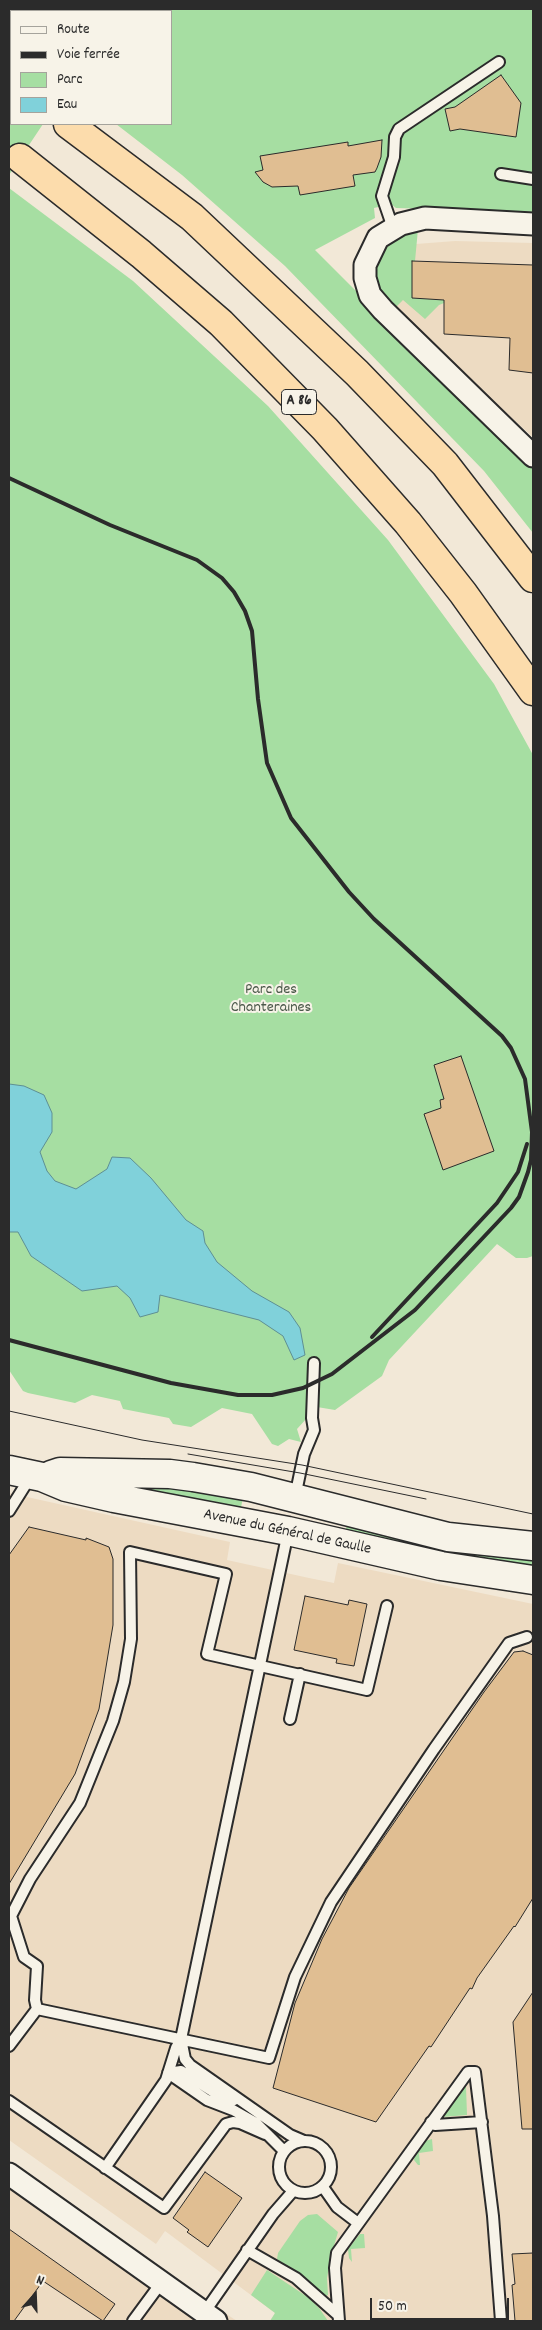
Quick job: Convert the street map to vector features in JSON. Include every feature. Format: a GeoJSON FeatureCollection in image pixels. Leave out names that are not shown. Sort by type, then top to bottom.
{"type":"FeatureCollection","features":[{"type":"Feature","properties":{"kind":"highway"},"geometry":{"type":"LineString","coordinates":[[69,125],[192,217],[357,373],[444,464],[533,578]]}},
{"type":"Feature","properties":{"kind":"highway","name":"A 86"},"geometry":{"type":"LineString","coordinates":[[20,158],[140,254],[221,323],[325,429],[408,523],[463,593],[533,691]]}},
{"type":"Feature","properties":{"kind":"main road","name":"Avenue du Général de Gaulle"},"geometry":{"type":"LineString","coordinates":[[28,1474],[60,1472],[170,1474],[251,1487],[448,1537],[533,1546]]}},
{"type":"Feature","properties":{"kind":"main road","name":"Avenue du Général de Gaulle"},"geometry":{"type":"LineString","coordinates":[[28,1474],[66,1487],[114,1498],[288,1531],[441,1566],[533,1580]]}},
{"type":"Feature","properties":{"kind":"main road"},"geometry":{"type":"LineString","coordinates":[[288,1531],[295,1498]]}},
{"type":"Feature","properties":{"kind":"street"},"geometry":{"type":"LineString","coordinates":[[533,224],[425,218],[393,228],[378,238],[365,265],[365,278],[370,295],[533,456]]}},
{"type":"Feature","properties":{"kind":"street"},"geometry":{"type":"LineString","coordinates":[[12,2182],[210,2317]]}},
{"type":"Feature","properties":{"kind":"lane"},"geometry":{"type":"LineString","coordinates":[[393,228],[382,196],[394,157],[395,137],[399,129],[499,62]]}},
{"type":"Feature","properties":{"kind":"lane"},"geometry":{"type":"LineString","coordinates":[[501,174],[533,179]]}},
{"type":"Feature","properties":{"kind":"lane"},"geometry":{"type":"LineString","coordinates":[[295,1498],[304,1454],[314,1430],[312,1418],[314,1363]]}},
{"type":"Feature","properties":{"kind":"lane"},"geometry":{"type":"LineString","coordinates":[[9,1512],[28,1474]]}},
{"type":"Feature","properties":{"kind":"lane"},"geometry":{"type":"LineString","coordinates":[[105,2168],[166,2080],[176,2048],[181,2039],[288,1531]]}},
{"type":"Feature","properties":{"kind":"lane"},"geometry":{"type":"LineString","coordinates":[[9,2046],[35,2012],[37,1966],[24,1957],[11,1916],[30,1879],[80,1803],[112,1722],[124,1682],[131,1639],[130,1552],[226,1574],[208,1654],[367,1690],[387,1606]]}},
{"type":"Feature","properties":{"kind":"lane"},"geometry":{"type":"LineString","coordinates":[[35,2012],[181,2039],[269,2058],[295,1977],[331,1902],[434,1749],[509,1643],[527,1637]]}},
{"type":"Feature","properties":{"kind":"lane"},"geometry":{"type":"LineString","coordinates":[[290,1719],[300,1674]]}},
{"type":"Feature","properties":{"kind":"lane"},"geometry":{"type":"LineString","coordinates":[[181,2039],[185,2059],[190,2065],[290,2135],[318,2144],[329,2155],[332,2170],[330,2177],[323,2187],[307,2194],[293,2191],[287,2186],[280,2173],[279,2166],[284,2151],[296,2142],[304,2141]]}},
{"type":"Feature","properties":{"kind":"lane"},"geometry":{"type":"LineString","coordinates":[[168,2072],[181,2071],[217,2094],[245,2103]]}},
{"type":"Feature","properties":{"kind":"lane"},"geometry":{"type":"LineString","coordinates":[[168,2072],[207,2100],[233,2110],[256,2124],[284,2151]]}},
{"type":"Feature","properties":{"kind":"lane"},"geometry":{"type":"LineString","coordinates":[[338,2318],[335,2268],[337,2253],[468,2072],[475,2072],[492,2216],[501,2321]]}},
{"type":"Feature","properties":{"kind":"lane"},"geometry":{"type":"LineString","coordinates":[[9,2101],[164,2208],[226,2124],[240,2123],[265,2134]]}},
{"type":"Feature","properties":{"kind":"lane"},"geometry":{"type":"LineString","coordinates":[[431,2122],[435,2126],[482,2122]]}},
{"type":"Feature","properties":{"kind":"lane"},"geometry":{"type":"LineString","coordinates":[[323,2187],[337,2207],[358,2223]]}},
{"type":"Feature","properties":{"kind":"lane"},"geometry":{"type":"LineString","coordinates":[[210,2317],[247,2250],[273,2214],[293,2191]]}},
{"type":"Feature","properties":{"kind":"lane"},"geometry":{"type":"LineString","coordinates":[[247,2250],[296,2278],[338,2318]]}},
{"type":"Feature","properties":{"kind":"lane"},"geometry":{"type":"LineString","coordinates":[[133,2321],[160,2283]]}},
{"type":"Feature","properties":{"kind":"shaded area"},"geometry":{"type":"Polygon","coordinates":[[[455,241],[533,243],[533,437],[392,313],[403,245],[455,241]]]}},
{"type":"Feature","properties":{"kind":"shaded area"},"geometry":{"type":"Polygon","coordinates":[[[9,1493],[230,1542],[227,1560],[309,1578],[334,1583],[338,1563],[533,1604],[533,2321],[270,2321],[275,2313],[165,2231],[156,2244],[9,2140],[9,1493]]]}},
{"type":"Feature","properties":{"kind":"shaded area"},"geometry":{"type":"Polygon","coordinates":[[[9,2170],[237,2321],[9,2321],[9,2170]]]}},
{"type":"Feature","properties":{"kind":"green space"},"geometry":{"type":"Polygon","coordinates":[[[9,9],[533,9],[533,212],[396,208],[391,204],[374,208],[375,218],[315,250],[533,468],[533,533],[484,471],[285,266],[182,175],[117,125],[172,125],[172,10],[10,10],[10,125],[42,125],[9,175],[9,9]]]}},
{"type":"Feature","properties":{"kind":"green space","name":"Parc des Chanteraines"},"geometry":{"type":"Polygon","coordinates":[[[9,188],[133,281],[268,406],[388,540],[494,684],[533,755],[533,1256],[516,1258],[497,1244],[389,1360],[382,1376],[335,1410],[317,1407],[297,1429],[301,1442],[289,1439],[278,1446],[272,1444],[252,1414],[222,1408],[191,1427],[173,1424],[169,1418],[123,1409],[120,1401],[92,1395],[75,1403],[28,1393],[23,1391],[9,1370],[9,188]]]}},
{"type":"Feature","properties":{"kind":"green space"},"geometry":{"type":"Polygon","coordinates":[[[418,229],[415,261],[412,261],[412,297],[444,300],[444,303],[439,305],[425,319],[403,300],[394,309],[382,296],[375,275],[376,266],[383,248],[399,234],[418,229]]]}},
{"type":"Feature","properties":{"kind":"green space"},"geometry":{"type":"Polygon","coordinates":[[[59,1478],[244,1493],[240,1512],[59,1478]]]}},
{"type":"Feature","properties":{"kind":"green space"},"geometry":{"type":"Polygon","coordinates":[[[347,1524],[533,1555],[533,1566],[447,1556],[345,1534],[347,1524]]]}},
{"type":"Feature","properties":{"kind":"green space"},"geometry":{"type":"Polygon","coordinates":[[[463,2087],[466,2087],[467,2115],[443,2117],[463,2087]]]}},
{"type":"Feature","properties":{"kind":"green space"},"geometry":{"type":"Polygon","coordinates":[[[432,2139],[433,2151],[419,2153],[420,2165],[418,2165],[414,2160],[415,2154],[425,2141],[432,2139]]]}},
{"type":"Feature","properties":{"kind":"green space"},"geometry":{"type":"Polygon","coordinates":[[[317,2214],[338,2232],[331,2256],[327,2278],[328,2295],[326,2296],[277,2259],[278,2253],[300,2221],[308,2215],[317,2214]]]}},
{"type":"Feature","properties":{"kind":"green space"},"geometry":{"type":"Polygon","coordinates":[[[360,2234],[364,2234],[365,2248],[351,2249],[352,2262],[349,2258],[348,2249],[360,2234]]]}},
{"type":"Feature","properties":{"kind":"green space"},"geometry":{"type":"Polygon","coordinates":[[[267,2270],[309,2298],[328,2321],[270,2321],[275,2313],[251,2295],[267,2270]]]}},
{"type":"Feature","properties":{"kind":"water"},"geometry":{"type":"Polygon","coordinates":[[[9,1084],[24,1086],[44,1095],[52,1113],[52,1132],[40,1152],[47,1171],[55,1181],[76,1189],[107,1169],[112,1157],[130,1158],[151,1178],[186,1220],[203,1231],[205,1243],[217,1262],[252,1291],[289,1312],[300,1328],[305,1355],[294,1360],[283,1336],[259,1320],[160,1295],[158,1312],[140,1317],[130,1298],[117,1286],[82,1291],[31,1256],[18,1232],[9,1232],[9,1084]]]}},
{"type":"Feature","properties":{"kind":"building"},"geometry":{"type":"Polygon","coordinates":[[[501,75],[521,103],[516,137],[460,129],[450,131],[445,109],[455,107],[501,75]]]}},
{"type":"Feature","properties":{"kind":"building"},"geometry":{"type":"Polygon","coordinates":[[[382,140],[381,157],[375,172],[353,175],[355,186],[300,195],[298,186],[272,187],[263,182],[255,172],[263,170],[260,156],[348,142],[348,146],[382,140]]]}},
{"type":"Feature","properties":{"kind":"building"},"geometry":{"type":"Polygon","coordinates":[[[412,261],[533,265],[533,373],[509,370],[510,338],[444,334],[444,300],[412,298],[412,261]]]}},
{"type":"Feature","properties":{"kind":"building"},"geometry":{"type":"Polygon","coordinates":[[[461,1056],[494,1151],[443,1170],[424,1114],[441,1108],[440,1100],[444,1099],[434,1065],[461,1056]]]}},
{"type":"Feature","properties":{"kind":"building"},"geometry":{"type":"Polygon","coordinates":[[[29,1527],[86,1540],[86,1538],[109,1547],[113,1559],[113,1625],[99,1709],[75,1774],[9,1884],[9,1555],[29,1527]]]}},
{"type":"Feature","properties":{"kind":"building"},"geometry":{"type":"Polygon","coordinates":[[[305,1596],[348,1605],[349,1600],[367,1604],[354,1666],[336,1663],[337,1659],[294,1650],[305,1596]]]}},
{"type":"Feature","properties":{"kind":"building"},"geometry":{"type":"Polygon","coordinates":[[[523,1651],[533,1655],[533,1898],[515,1927],[477,1978],[472,1989],[470,1988],[431,2047],[429,2046],[376,2122],[273,2088],[295,2003],[322,1939],[349,1888],[484,1692],[514,1652],[523,1651]]]}},
{"type":"Feature","properties":{"kind":"building"},"geometry":{"type":"Polygon","coordinates":[[[533,1992],[533,2129],[522,2129],[513,2022],[533,1992]]]}},
{"type":"Feature","properties":{"kind":"building"},"geometry":{"type":"Polygon","coordinates":[[[205,2172],[242,2198],[208,2247],[187,2232],[189,2230],[173,2218],[205,2172]]]}},
{"type":"Feature","properties":{"kind":"building"},"geometry":{"type":"Polygon","coordinates":[[[9,2229],[115,2304],[103,2321],[43,2281],[14,2321],[9,2321],[9,2229]]]}},
{"type":"Feature","properties":{"kind":"building"},"geometry":{"type":"Polygon","coordinates":[[[533,2253],[533,2321],[515,2321],[512,2285],[515,2284],[512,2254],[533,2253]]]}},
{"type":"Feature","properties":{"kind":"tram line"},"geometry":{"type":"LineString","coordinates":[[9,1411],[142,1440],[302,1465],[533,1514]]}},
{"type":"Feature","properties":{"kind":"tram line"},"geometry":{"type":"LineString","coordinates":[[188,1454],[300,1473],[426,1499]]}},
{"type":"Feature","properties":{"kind":"railway"},"geometry":{"type":"LineString","coordinates":[[9,478],[110,525],[197,560],[222,578],[234,592],[245,611],[252,631],[258,699],[267,763],[291,818],[349,892],[374,919],[502,1036],[511,1048],[525,1079],[532,1132],[531,1160],[528,1172],[519,1197],[511,1208],[415,1310],[332,1374],[303,1388],[272,1395],[238,1395],[171,1383],[9,1340]]}},
{"type":"Feature","properties":{"kind":"railway"},"geometry":{"type":"LineString","coordinates":[[372,1337],[497,1203],[518,1172],[527,1144]]}}]}
